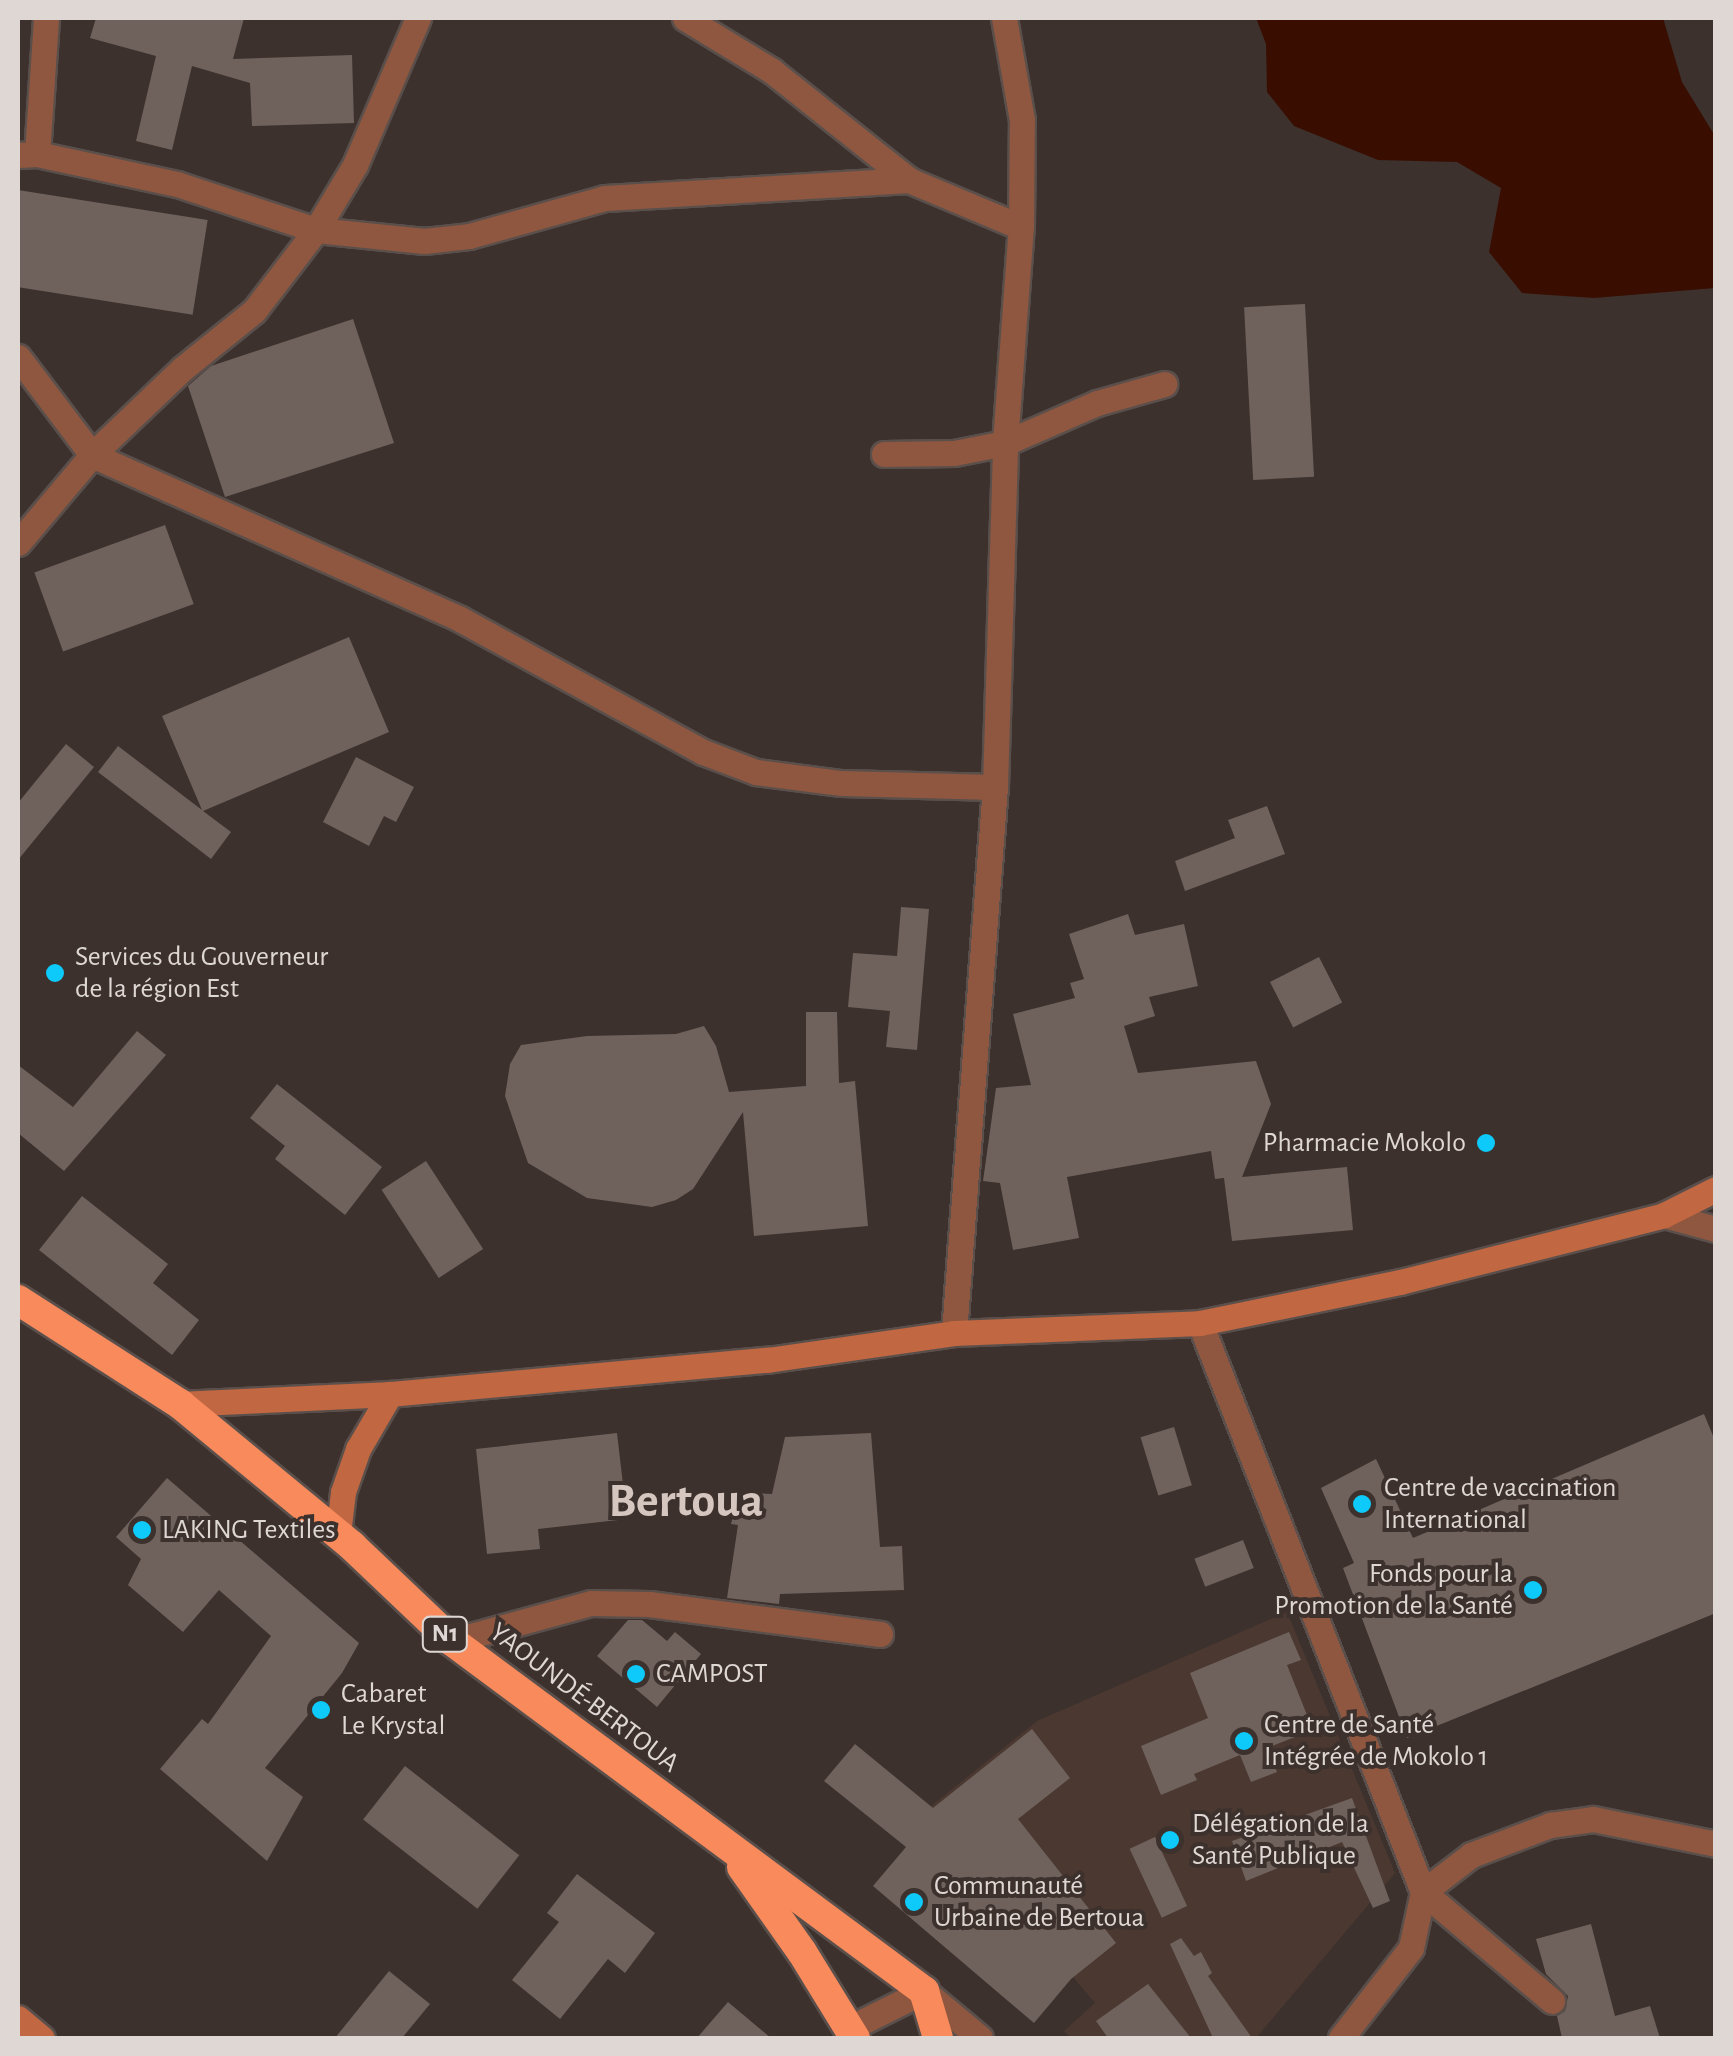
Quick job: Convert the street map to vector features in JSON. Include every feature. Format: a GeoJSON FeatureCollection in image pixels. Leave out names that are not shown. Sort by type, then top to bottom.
{"type":"FeatureCollection","features":[{"type":"Feature","properties":{"kind":"highway","name":"N1"},"geometry":{"type":"LineString","coordinates":[[18,1300],[180,1404]]}},
{"type":"Feature","properties":{"kind":"highway","name":"YAOUNDÉ-BERTOUA"},"geometry":{"type":"LineString","coordinates":[[180,1404],[352,1546],[452,1641],[924,1991]]}},
{"type":"Feature","properties":{"kind":"highway","name":"YAOUNDÉ-BERTOUA"},"geometry":{"type":"LineString","coordinates":[[726,1844],[852,2033]]}},
{"type":"Feature","properties":{"kind":"highway"},"geometry":{"type":"LineString","coordinates":[[924,1991],[938,2038]]}},
{"type":"Feature","properties":{"kind":"main road"},"geometry":{"type":"LineString","coordinates":[[180,1404],[390,1394],[767,1360],[954,1333],[1200,1323],[1400,1282],[1664,1215],[1716,1189]]}},
{"type":"Feature","properties":{"kind":"main road"},"geometry":{"type":"LineString","coordinates":[[352,1546],[338,1534],[342,1492],[358,1449],[390,1394]]}},
{"type":"Feature","properties":{"kind":"main road"},"geometry":{"type":"LineString","coordinates":[[18,2018],[42,2038]]}},
{"type":"Feature","properties":{"kind":"street"},"geometry":{"type":"LineString","coordinates":[[46,18],[27,155],[177,184],[316,230],[424,241],[469,236],[605,198],[910,180]]}},
{"type":"Feature","properties":{"kind":"street"},"geometry":{"type":"LineString","coordinates":[[18,544],[92,454],[182,369],[254,310],[316,230],[354,165],[418,18]]}},
{"type":"Feature","properties":{"kind":"street"},"geometry":{"type":"LineString","coordinates":[[684,18],[772,72],[910,180],[1021,228]]}},
{"type":"Feature","properties":{"kind":"street"},"geometry":{"type":"LineString","coordinates":[[954,1333],[995,786],[1005,442],[1021,228],[1022,120],[1004,18]]}},
{"type":"Feature","properties":{"kind":"street"},"geometry":{"type":"LineString","coordinates":[[18,357],[92,454],[460,619],[702,752],[756,772],[842,783],[995,786]]}},
{"type":"Feature","properties":{"kind":"street"},"geometry":{"type":"LineString","coordinates":[[884,454],[954,453],[1005,442],[1097,403],[1164,384]]}},
{"type":"Feature","properties":{"kind":"street"},"geometry":{"type":"LineString","coordinates":[[1664,1215],[1716,1229]]}},
{"type":"Feature","properties":{"kind":"street"},"geometry":{"type":"LineString","coordinates":[[1200,1323],[1424,1892],[1552,2001]]}},
{"type":"Feature","properties":{"kind":"street"},"geometry":{"type":"LineString","coordinates":[[452,1641],[591,1603],[650,1604],[880,1634]]}},
{"type":"Feature","properties":{"kind":"street"},"geometry":{"type":"LineString","coordinates":[[1341,2038],[1411,1948],[1424,1892],[1471,1855],[1550,1825],[1593,1819],[1716,1844]]}},
{"type":"Feature","properties":{"kind":"street"},"geometry":{"type":"LineString","coordinates":[[852,2033],[924,1991],[980,2038]]}},
{"type":"Feature","properties":{"kind":"shaded area"},"geometry":{"type":"Polygon","coordinates":[[[1256,18],[1663,18],[1682,82],[1715,136],[1715,288],[1594,298],[1522,293],[1489,252],[1501,188],[1457,162],[1378,160],[1294,126],[1267,92],[1266,44],[1256,18]]]}},
{"type":"Feature","properties":{"kind":"shaded area","name":"Délégation de la Santé Publique"},"geometry":{"type":"Polygon","coordinates":[[[1287,1612],[1395,1873],[1256,2038],[1071,2038],[1064,2031],[1095,2003],[930,1807],[1037,1721],[1287,1612]]]}},
{"type":"Feature","properties":{"kind":"building"},"geometry":{"type":"Polygon","coordinates":[[[96,18],[244,18],[233,59],[352,55],[354,123],[252,126],[250,83],[192,66],[172,150],[136,141],[156,56],[90,38],[96,18]]]}},
{"type":"Feature","properties":{"kind":"building"},"geometry":{"type":"Polygon","coordinates":[[[18,190],[208,220],[193,315],[18,287],[18,190]]]}},
{"type":"Feature","properties":{"kind":"building"},"geometry":{"type":"Polygon","coordinates":[[[1305,304],[1314,477],[1253,480],[1244,307],[1305,304]]]}},
{"type":"Feature","properties":{"kind":"building"},"geometry":{"type":"Polygon","coordinates":[[[353,319],[394,443],[225,497],[188,386],[211,366],[353,319]]]}},
{"type":"Feature","properties":{"kind":"building"},"geometry":{"type":"Polygon","coordinates":[[[165,525],[194,604],[63,651],[34,573],[165,525]]]}},
{"type":"Feature","properties":{"kind":"building"},"geometry":{"type":"Polygon","coordinates":[[[349,637],[389,732],[203,811],[231,832],[211,859],[98,772],[118,746],[202,810],[162,716],[349,637]]]}},
{"type":"Feature","properties":{"kind":"building"},"geometry":{"type":"Polygon","coordinates":[[[66,744],[94,767],[18,860],[18,803],[66,744]]]}},
{"type":"Feature","properties":{"kind":"building"},"geometry":{"type":"Polygon","coordinates":[[[356,757],[414,787],[396,822],[384,816],[369,846],[323,822],[356,757]]]}},
{"type":"Feature","properties":{"kind":"building"},"geometry":{"type":"Polygon","coordinates":[[[1267,806],[1285,854],[1185,891],[1175,861],[1235,838],[1228,820],[1267,806]]]}},
{"type":"Feature","properties":{"kind":"building"},"geometry":{"type":"Polygon","coordinates":[[[901,907],[929,909],[917,1050],[886,1047],[890,1011],[848,1007],[853,953],[897,956],[901,907]]]}},
{"type":"Feature","properties":{"kind":"building"},"geometry":{"type":"Polygon","coordinates":[[[1128,914],[1135,935],[1184,924],[1198,986],[1149,997],[1155,1016],[1124,1026],[1138,1073],[1256,1061],[1271,1104],[1242,1177],[1347,1167],[1353,1230],[1232,1241],[1224,1178],[1215,1179],[1211,1151],[1067,1177],[1079,1238],[1013,1250],[1000,1183],[983,1181],[996,1088],[1031,1085],[1013,1014],[1075,998],[1070,983],[1084,979],[1069,934],[1128,914]]]}},
{"type":"Feature","properties":{"kind":"building"},"geometry":{"type":"Polygon","coordinates":[[[1319,957],[1342,1002],[1293,1027],[1270,982],[1319,957]]]}},
{"type":"Feature","properties":{"kind":"building"},"geometry":{"type":"Polygon","coordinates":[[[806,1012],[837,1012],[839,1083],[855,1081],[868,1226],[754,1236],[743,1112],[693,1189],[676,1200],[652,1207],[587,1198],[528,1163],[505,1096],[510,1064],[521,1045],[587,1036],[676,1034],[704,1026],[716,1046],[729,1092],[806,1086],[806,1012]]]}},
{"type":"Feature","properties":{"kind":"building"},"geometry":{"type":"Polygon","coordinates":[[[137,1031],[166,1055],[64,1171],[18,1133],[18,1065],[73,1107],[137,1031]]]}},
{"type":"Feature","properties":{"kind":"building"},"geometry":{"type":"Polygon","coordinates":[[[277,1084],[382,1167],[345,1215],[275,1159],[285,1146],[250,1118],[277,1084]]]}},
{"type":"Feature","properties":{"kind":"building"},"geometry":{"type":"Polygon","coordinates":[[[426,1161],[483,1249],[439,1278],[382,1190],[426,1161]]]}},
{"type":"Feature","properties":{"kind":"building"},"geometry":{"type":"Polygon","coordinates":[[[82,1196],[168,1264],[153,1283],[199,1320],[172,1355],[39,1250],[82,1196]]]}},
{"type":"Feature","properties":{"kind":"building","name":"Fonds pour la Promotion de la Santé"},"geometry":{"type":"Polygon","coordinates":[[[1704,1414],[1716,1443],[1716,1613],[1407,1738],[1343,1568],[1354,1563],[1321,1488],[1376,1459],[1413,1538],[1704,1414]]]}},
{"type":"Feature","properties":{"kind":"building"},"geometry":{"type":"Polygon","coordinates":[[[1174,1427],[1192,1485],[1158,1496],[1141,1437],[1174,1427]]]}},
{"type":"Feature","properties":{"kind":"building"},"geometry":{"type":"Polygon","coordinates":[[[617,1433],[627,1519],[538,1529],[540,1549],[487,1554],[476,1449],[617,1433]]]}},
{"type":"Feature","properties":{"kind":"building"},"geometry":{"type":"Polygon","coordinates":[[[871,1433],[880,1547],[902,1546],[904,1590],[780,1594],[779,1604],[727,1598],[738,1525],[731,1524],[739,1492],[772,1494],[785,1437],[871,1433]]]}},
{"type":"Feature","properties":{"kind":"building"},"geometry":{"type":"Polygon","coordinates":[[[167,1478],[359,1643],[342,1673],[265,1768],[303,1797],[267,1861],[160,1769],[202,1719],[208,1724],[271,1636],[219,1590],[183,1632],[128,1585],[141,1559],[116,1537],[167,1478]]]}},
{"type":"Feature","properties":{"kind":"building"},"geometry":{"type":"Polygon","coordinates":[[[1243,1540],[1254,1568],[1205,1587],[1194,1559],[1243,1540]]]}},
{"type":"Feature","properties":{"kind":"building"},"geometry":{"type":"Polygon","coordinates":[[[628,1620],[642,1620],[667,1641],[675,1632],[701,1654],[657,1707],[597,1656],[628,1620]]]}},
{"type":"Feature","properties":{"kind":"building"},"geometry":{"type":"Polygon","coordinates":[[[1289,1632],[1301,1660],[1287,1665],[1313,1730],[1267,1748],[1277,1772],[1251,1782],[1240,1755],[1194,1774],[1197,1780],[1161,1795],[1141,1746],[1208,1718],[1190,1673],[1289,1632]]]}},
{"type":"Feature","properties":{"kind":"building"},"geometry":{"type":"Polygon","coordinates":[[[1032,1729],[1070,1778],[1018,1819],[1116,1943],[1071,1979],[1034,2023],[873,1886],[906,1847],[824,1781],[855,1744],[933,1808],[1032,1729]]]}},
{"type":"Feature","properties":{"kind":"building"},"geometry":{"type":"Polygon","coordinates":[[[405,1766],[519,1855],[477,1909],[363,1820],[405,1766]]]}},
{"type":"Feature","properties":{"kind":"building"},"geometry":{"type":"Polygon","coordinates":[[[1352,1798],[1390,1901],[1373,1908],[1342,1842],[1246,1881],[1232,1841],[1352,1798]]]}},
{"type":"Feature","properties":{"kind":"building"},"geometry":{"type":"Polygon","coordinates":[[[1155,1837],[1187,1906],[1162,1918],[1130,1849],[1155,1837]]]}},
{"type":"Feature","properties":{"kind":"building"},"geometry":{"type":"Polygon","coordinates":[[[577,1874],[655,1933],[625,1973],[608,1959],[560,2019],[512,1980],[559,1922],[547,1913],[577,1874]]]}},
{"type":"Feature","properties":{"kind":"building"},"geometry":{"type":"Polygon","coordinates":[[[1591,1924],[1615,2016],[1650,2006],[1660,2038],[1562,2038],[1557,2016],[1565,2011],[1568,1996],[1546,1974],[1536,1939],[1591,1924]]]}},
{"type":"Feature","properties":{"kind":"building"},"geometry":{"type":"Polygon","coordinates":[[[1181,1938],[1194,1956],[1201,1952],[1212,1973],[1208,1976],[1252,2038],[1213,2038],[1170,1944],[1181,1938]]]}},
{"type":"Feature","properties":{"kind":"building"},"geometry":{"type":"Polygon","coordinates":[[[389,1971],[430,2004],[402,2038],[335,2038],[389,1971]]]}},
{"type":"Feature","properties":{"kind":"building"},"geometry":{"type":"Polygon","coordinates":[[[1148,1984],[1191,2038],[1108,2038],[1096,2021],[1148,1984]]]}},
{"type":"Feature","properties":{"kind":"building"},"geometry":{"type":"Polygon","coordinates":[[[728,2002],[771,2038],[697,2038],[728,2002]]]}},
{"type":"Feature","properties":{"kind":"place","name":"Services du Gouverneur de la région Est"},"geometry":{"type":"Point","coordinates":[55,973]}},
{"type":"Feature","properties":{"kind":"place","name":"Pharmacie Mokolo"},"geometry":{"type":"Point","coordinates":[1486,1143]}},
{"type":"Feature","properties":{"kind":"place","name":"Centre de vaccination International"},"geometry":{"type":"Point","coordinates":[1362,1504]}},
{"type":"Feature","properties":{"kind":"place","name":"LAKING Textiles"},"geometry":{"type":"Point","coordinates":[142,1530]}},
{"type":"Feature","properties":{"kind":"place","name":"Fonds pour la Promotion de la Santé"},"geometry":{"type":"Point","coordinates":[1533,1590]}},
{"type":"Feature","properties":{"kind":"place","name":"CAMPOST"},"geometry":{"type":"Point","coordinates":[636,1674]}},
{"type":"Feature","properties":{"kind":"place","name":"Cabaret Le Krystal"},"geometry":{"type":"Point","coordinates":[321,1710]}},
{"type":"Feature","properties":{"kind":"place","name":"Centre de Santé Intégrée de Mokolo 1"},"geometry":{"type":"Point","coordinates":[1244,1741]}},
{"type":"Feature","properties":{"kind":"place","name":"Délégation de la Santé Publique"},"geometry":{"type":"Point","coordinates":[1170,1840]}},
{"type":"Feature","properties":{"kind":"place","name":"Communauté Urbaine de Bertoua"},"geometry":{"type":"Point","coordinates":[914,1902]}},
{"type":"Feature","properties":{"kind":"district","name":"Bertoua"},"geometry":{"type":"Point","coordinates":[686,1503]}}]}
